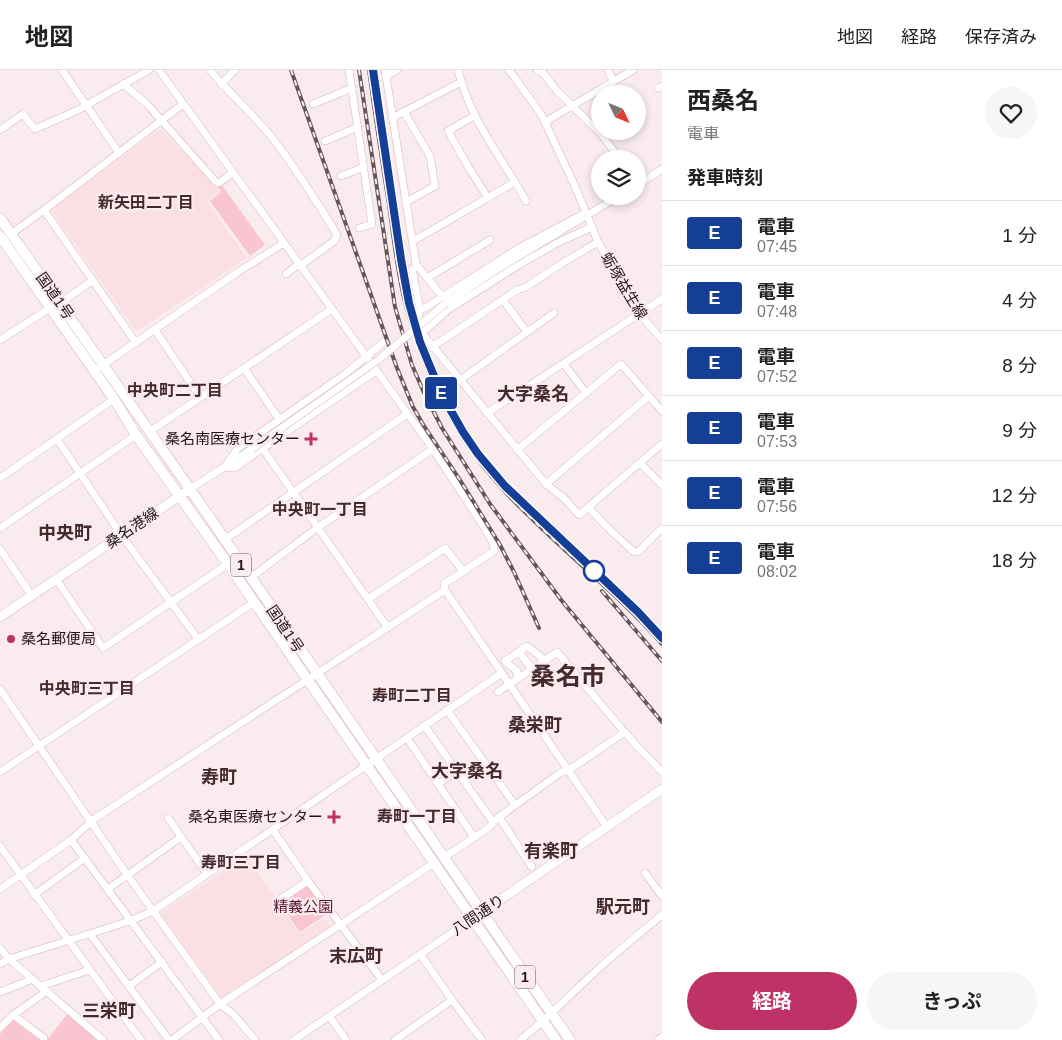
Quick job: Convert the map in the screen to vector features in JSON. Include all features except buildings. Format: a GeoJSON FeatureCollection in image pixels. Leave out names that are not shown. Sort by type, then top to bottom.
{"type":"FeatureCollection","features":[{"type":"Feature","properties":{"kind":"highway","name":"国道1号"},"geometry":{"type":"LineString","coordinates":[[0,218],[190,489],[250,578],[312,677],[438,860],[477,916],[570,1040]]}},
{"type":"Feature","properties":{"kind":"highway","name":"国道1号"},"geometry":{"type":"LineString","coordinates":[[0,236],[114,399],[136,435],[228,564],[253,603],[312,677]]}},
{"type":"Feature","properties":{"kind":"highway","name":"国道1号"},"geometry":{"type":"LineString","coordinates":[[477,916],[556,1040]]}},
{"type":"Feature","properties":{"kind":"main road","name":"桑名港線"},"geometry":{"type":"LineString","coordinates":[[0,617],[190,489]]}},
{"type":"Feature","properties":{"kind":"main road","name":"八間通り"},"geometry":{"type":"LineString","coordinates":[[477,916],[662,789]]}},
{"type":"Feature","properties":{"kind":"street"},"geometry":{"type":"LineString","coordinates":[[62,70],[120,153]]}},
{"type":"Feature","properties":{"kind":"street"},"geometry":{"type":"LineString","coordinates":[[0,130],[23,114],[35,129],[86,105],[149,70]]}},
{"type":"Feature","properties":{"kind":"street"},"geometry":{"type":"LineString","coordinates":[[0,889],[71,840],[110,809],[388,628],[463,571],[494,551],[494,545],[486,530],[433,449],[159,70]]}},
{"type":"Feature","properties":{"kind":"street"},"geometry":{"type":"LineString","coordinates":[[210,70],[269,134],[316,200],[337,235],[334,241],[286,274]]}},
{"type":"Feature","properties":{"kind":"street"},"geometry":{"type":"LineString","coordinates":[[221,84],[235,70]]}},
{"type":"Feature","properties":{"kind":"street"},"geometry":{"type":"LineString","coordinates":[[349,70],[372,224],[359,228]]}},
{"type":"Feature","properties":{"kind":"street"},"geometry":{"type":"LineString","coordinates":[[397,70],[385,73],[416,264],[444,300]]}},
{"type":"Feature","properties":{"kind":"street"},"geometry":{"type":"LineString","coordinates":[[458,70],[474,116],[488,142],[526,201]]}},
{"type":"Feature","properties":{"kind":"street","name":"蛎塚益生線"},"geometry":{"type":"LineString","coordinates":[[510,70],[534,102],[545,122],[598,242],[640,314],[662,340]]}},
{"type":"Feature","properties":{"kind":"street"},"geometry":{"type":"LineString","coordinates":[[537,70],[601,134],[613,150]]}},
{"type":"Feature","properties":{"kind":"street"},"geometry":{"type":"LineString","coordinates":[[608,70],[613,81]]}},
{"type":"Feature","properties":{"kind":"street"},"geometry":{"type":"LineString","coordinates":[[545,122],[634,70]]}},
{"type":"Feature","properties":{"kind":"street"},"geometry":{"type":"LineString","coordinates":[[392,118],[461,82]]}},
{"type":"Feature","properties":{"kind":"street"},"geometry":{"type":"LineString","coordinates":[[123,84],[147,104],[216,182],[232,173]]}},
{"type":"Feature","properties":{"kind":"street"},"geometry":{"type":"LineString","coordinates":[[313,104],[352,88]]}},
{"type":"Feature","properties":{"kind":"street"},"geometry":{"type":"LineString","coordinates":[[11,234],[162,122],[183,104]]}},
{"type":"Feature","properties":{"kind":"street"},"geometry":{"type":"LineString","coordinates":[[404,112],[430,156],[435,186],[406,202]]}},
{"type":"Feature","properties":{"kind":"street"},"geometry":{"type":"LineString","coordinates":[[474,116],[448,131],[488,198]]}},
{"type":"Feature","properties":{"kind":"street"},"geometry":{"type":"LineString","coordinates":[[325,141],[358,127]]}},
{"type":"Feature","properties":{"kind":"street"},"geometry":{"type":"LineString","coordinates":[[341,176],[364,167]]}},
{"type":"Feature","properties":{"kind":"street"},"geometry":{"type":"LineString","coordinates":[[646,178],[661,170]]}},
{"type":"Feature","properties":{"kind":"street"},"geometry":{"type":"LineString","coordinates":[[413,241],[515,182]]}},
{"type":"Feature","properties":{"kind":"street"},"geometry":{"type":"LineString","coordinates":[[420,309],[444,300],[603,205]]}},
{"type":"Feature","properties":{"kind":"street"},"geometry":{"type":"LineString","coordinates":[[44,210],[136,343]]}},
{"type":"Feature","properties":{"kind":"street"},"geometry":{"type":"LineString","coordinates":[[422,333],[449,310],[517,266],[557,243],[592,227]]}},
{"type":"Feature","properties":{"kind":"street"},"geometry":{"type":"LineString","coordinates":[[427,278],[490,240]]}},
{"type":"Feature","properties":{"kind":"street"},"geometry":{"type":"LineString","coordinates":[[432,347],[503,300],[598,242]]}},
{"type":"Feature","properties":{"kind":"street"},"geometry":{"type":"LineString","coordinates":[[94,372],[244,268],[284,243]]}},
{"type":"Feature","properties":{"kind":"street"},"geometry":{"type":"LineString","coordinates":[[418,267],[412,269],[420,309],[418,318],[422,333],[546,484],[565,499],[579,515],[662,444]]}},
{"type":"Feature","properties":{"kind":"street"},"geometry":{"type":"LineString","coordinates":[[60,303],[92,281]]}},
{"type":"Feature","properties":{"kind":"street"},"geometry":{"type":"LineString","coordinates":[[487,412],[662,299]]}},
{"type":"Feature","properties":{"kind":"street"},"geometry":{"type":"LineString","coordinates":[[190,489],[252,449],[378,360],[444,300]]}},
{"type":"Feature","properties":{"kind":"street"},"geometry":{"type":"LineString","coordinates":[[503,300],[527,332]]}},
{"type":"Feature","properties":{"kind":"street"},"geometry":{"type":"LineString","coordinates":[[0,340],[50,308]]}},
{"type":"Feature","properties":{"kind":"street"},"geometry":{"type":"LineString","coordinates":[[149,432],[332,309]]}},
{"type":"Feature","properties":{"kind":"street"},"geometry":{"type":"LineString","coordinates":[[460,380],[554,313]]}},
{"type":"Feature","properties":{"kind":"street"},"geometry":{"type":"LineString","coordinates":[[155,330],[200,397]]}},
{"type":"Feature","properties":{"kind":"street"},"geometry":{"type":"LineString","coordinates":[[225,467],[237,449],[345,374],[385,342]]}},
{"type":"Feature","properties":{"kind":"street"},"geometry":{"type":"LineString","coordinates":[[564,364],[586,393]]}},
{"type":"Feature","properties":{"kind":"street"},"geometry":{"type":"LineString","coordinates":[[517,450],[622,364],[662,411]]}},
{"type":"Feature","properties":{"kind":"street"},"geometry":{"type":"LineString","coordinates":[[244,368],[279,419]]}},
{"type":"Feature","properties":{"kind":"street"},"geometry":{"type":"LineString","coordinates":[[225,467],[234,468],[376,371]]}},
{"type":"Feature","properties":{"kind":"street"},"geometry":{"type":"LineString","coordinates":[[546,484],[649,396]]}},
{"type":"Feature","properties":{"kind":"street"},"geometry":{"type":"LineString","coordinates":[[0,478],[114,399]]}},
{"type":"Feature","properties":{"kind":"street"},"geometry":{"type":"LineString","coordinates":[[224,540],[407,414]]}},
{"type":"Feature","properties":{"kind":"street"},"geometry":{"type":"LineString","coordinates":[[0,528],[136,435]]}},
{"type":"Feature","properties":{"kind":"street"},"geometry":{"type":"LineString","coordinates":[[57,439],[122,536],[198,639]]}},
{"type":"Feature","properties":{"kind":"street"},"geometry":{"type":"LineString","coordinates":[[263,449],[388,628]]}},
{"type":"Feature","properties":{"kind":"street"},"geometry":{"type":"LineString","coordinates":[[250,578],[317,528],[433,449]]}},
{"type":"Feature","properties":{"kind":"street"},"geometry":{"type":"LineString","coordinates":[[640,463],[662,485]]}},
{"type":"Feature","properties":{"kind":"street"},"geometry":{"type":"LineString","coordinates":[[588,506],[634,552],[639,551],[662,528]]}},
{"type":"Feature","properties":{"kind":"street"},"geometry":{"type":"LineString","coordinates":[[368,599],[445,548],[463,571]]}},
{"type":"Feature","properties":{"kind":"street"},"geometry":{"type":"LineString","coordinates":[[0,549],[32,596]]}},
{"type":"Feature","properties":{"kind":"street"},"geometry":{"type":"LineString","coordinates":[[56,579],[103,648],[228,564]]}},
{"type":"Feature","properties":{"kind":"street"},"geometry":{"type":"LineString","coordinates":[[444,587],[607,827]]}},
{"type":"Feature","properties":{"kind":"street"},"geometry":{"type":"LineString","coordinates":[[0,772],[253,603]]}},
{"type":"Feature","properties":{"kind":"street"},"geometry":{"type":"LineString","coordinates":[[498,692],[510,684],[517,675],[521,655],[527,646],[544,660]]}},
{"type":"Feature","properties":{"kind":"street"},"geometry":{"type":"LineString","coordinates":[[517,675],[532,669],[557,652],[620,728],[631,728]]}},
{"type":"Feature","properties":{"kind":"street"},"geometry":{"type":"LineString","coordinates":[[521,655],[532,669]]}},
{"type":"Feature","properties":{"kind":"street"},"geometry":{"type":"LineString","coordinates":[[517,675],[505,661],[521,655]]}},
{"type":"Feature","properties":{"kind":"street"},"geometry":{"type":"LineString","coordinates":[[0,964],[9,959],[130,922],[153,911],[502,672]]}},
{"type":"Feature","properties":{"kind":"street"},"geometry":{"type":"LineString","coordinates":[[0,689],[128,876],[220,1004],[234,1014],[255,1040]]}},
{"type":"Feature","properties":{"kind":"street"},"geometry":{"type":"LineString","coordinates":[[447,710],[515,805]]}},
{"type":"Feature","properties":{"kind":"street"},"geometry":{"type":"LineString","coordinates":[[424,725],[456,771],[532,868]]}},
{"type":"Feature","properties":{"kind":"street"},"geometry":{"type":"LineString","coordinates":[[90,934],[171,1040],[220,1004],[486,830],[515,805],[560,773],[568,770],[625,732],[662,772]]}},
{"type":"Feature","properties":{"kind":"street"},"geometry":{"type":"LineString","coordinates":[[407,738],[474,837]]}},
{"type":"Feature","properties":{"kind":"street"},"geometry":{"type":"LineString","coordinates":[[438,784],[456,771]]}},
{"type":"Feature","properties":{"kind":"street"},"geometry":{"type":"LineString","coordinates":[[168,818],[207,874]]}},
{"type":"Feature","properties":{"kind":"street"},"geometry":{"type":"LineString","coordinates":[[272,830],[382,980]]}},
{"type":"Feature","properties":{"kind":"street"},"geometry":{"type":"LineString","coordinates":[[108,889],[181,837]]}},
{"type":"Feature","properties":{"kind":"street"},"geometry":{"type":"LineString","coordinates":[[71,840],[219,1040]]}},
{"type":"Feature","properties":{"kind":"street"},"geometry":{"type":"LineString","coordinates":[[0,846],[141,1040]]}},
{"type":"Feature","properties":{"kind":"street"},"geometry":{"type":"LineString","coordinates":[[34,895],[85,858]]}},
{"type":"Feature","properties":{"kind":"street"},"geometry":{"type":"LineString","coordinates":[[645,873],[662,896]]}},
{"type":"Feature","properties":{"kind":"street"},"geometry":{"type":"LineString","coordinates":[[278,900],[308,881]]}},
{"type":"Feature","properties":{"kind":"street"},"geometry":{"type":"LineString","coordinates":[[520,1040],[543,1022],[550,1013],[598,969],[662,915]]}},
{"type":"Feature","properties":{"kind":"street","name":"八間通り"},"geometry":{"type":"LineString","coordinates":[[294,1040],[477,916]]}},
{"type":"Feature","properties":{"kind":"street"},"geometry":{"type":"LineString","coordinates":[[0,948],[9,959],[103,1040]]}},
{"type":"Feature","properties":{"kind":"street"},"geometry":{"type":"LineString","coordinates":[[420,954],[482,1040]]}},
{"type":"Feature","properties":{"kind":"street"},"geometry":{"type":"LineString","coordinates":[[128,986],[162,962]]}},
{"type":"Feature","properties":{"kind":"street"},"geometry":{"type":"LineString","coordinates":[[41,986],[89,970]]}},
{"type":"Feature","properties":{"kind":"street"},"geometry":{"type":"LineString","coordinates":[[0,992],[33,979]]}},
{"type":"Feature","properties":{"kind":"street"},"geometry":{"type":"LineString","coordinates":[[0,1028],[13,1015],[47,991]]}},
{"type":"Feature","properties":{"kind":"street"},"geometry":{"type":"LineString","coordinates":[[395,1040],[452,1000]]}},
{"type":"Feature","properties":{"kind":"street"},"geometry":{"type":"LineString","coordinates":[[13,1015],[44,1038]]}},
{"type":"Feature","properties":{"kind":"street"},"geometry":{"type":"LineString","coordinates":[[329,1016],[346,1040]]}},
{"type":"Feature","properties":{"kind":"street"},"geometry":{"type":"LineString","coordinates":[[658,1040],[662,1037]]}},
{"type":"Feature","properties":{"kind":"shaded area"},"geometry":{"type":"Polygon","coordinates":[[[160,129],[215,184],[220,192],[207,201],[247,258],[136,331],[51,210],[160,129]]]}},
{"type":"Feature","properties":{"kind":"shaded area"},"geometry":{"type":"Polygon","coordinates":[[[247,856],[300,934],[324,918],[331,927],[222,998],[160,913],[247,856]]]}},
{"type":"Feature","properties":{"kind":"green space"},"geometry":{"type":"Polygon","coordinates":[[[221,184],[265,245],[250,256],[210,201],[221,192],[218,187],[221,184]]]}},
{"type":"Feature","properties":{"kind":"green space","name":"精義公園"},"geometry":{"type":"Polygon","coordinates":[[[306,883],[328,913],[300,932],[279,902],[306,883]]]}},
{"type":"Feature","properties":{"kind":"green space"},"geometry":{"type":"Polygon","coordinates":[[[69,1012],[101,1040],[47,1040],[69,1012]]]}},
{"type":"Feature","properties":{"kind":"green space"},"geometry":{"type":"Polygon","coordinates":[[[14,1019],[42,1040],[0,1040],[0,1034],[14,1019]]]}},
{"type":"Feature","properties":{"kind":"railway"},"geometry":{"type":"LineString","coordinates":[[291,70],[397,368],[413,407],[500,545],[539,628]]}},
{"type":"Feature","properties":{"kind":"railway"},"geometry":{"type":"LineString","coordinates":[[359,70],[395,307],[412,365],[425,395],[442,428],[490,504],[562,601],[662,722]]}},
{"type":"Feature","properties":{"kind":"railway"},"geometry":{"type":"LineString","coordinates":[[369,70],[403,294],[413,331],[442,401],[468,445],[499,485],[539,526],[623,603],[662,644]]}},
{"type":"Feature","properties":{"kind":"railway"},"geometry":{"type":"LineString","coordinates":[[602,591],[662,661]]}},
{"type":"Feature","properties":{"kind":"train","name":"E"},"geometry":{"type":"LineString","coordinates":[[373,70],[409,303],[420,342],[441,393],[478,454],[505,486],[638,612],[662,638]]}},
{"type":"Feature","properties":{"kind":"place","name":"桑名南医療センター"},"geometry":{"type":"Point","coordinates":[311,439]}},
{"type":"Feature","properties":{"kind":"place","name":"桑名郵便局"},"geometry":{"type":"Point","coordinates":[11,639]}},
{"type":"Feature","properties":{"kind":"place","name":"桑名東医療センター"},"geometry":{"type":"Point","coordinates":[334,817]}},
{"type":"Feature","properties":{"kind":"district","name":"新矢田二丁目"},"geometry":{"type":"Point","coordinates":[146,202]}},
{"type":"Feature","properties":{"kind":"district","name":"中央町二丁目"},"geometry":{"type":"Point","coordinates":[175,390]}},
{"type":"Feature","properties":{"kind":"district","name":"大字桑名"},"geometry":{"type":"Point","coordinates":[533,394]}},
{"type":"Feature","properties":{"kind":"district","name":"中央町一丁目"},"geometry":{"type":"Point","coordinates":[320,509]}},
{"type":"Feature","properties":{"kind":"district","name":"中央町"},"geometry":{"type":"Point","coordinates":[65,533]}},
{"type":"Feature","properties":{"kind":"district","name":"桑名市"},"geometry":{"type":"Point","coordinates":[568,676]}},
{"type":"Feature","properties":{"kind":"district","name":"中央町三丁目"},"geometry":{"type":"Point","coordinates":[87,688]}},
{"type":"Feature","properties":{"kind":"district","name":"寿町二丁目"},"geometry":{"type":"Point","coordinates":[412,695]}},
{"type":"Feature","properties":{"kind":"district","name":"桑栄町"},"geometry":{"type":"Point","coordinates":[535,725]}},
{"type":"Feature","properties":{"kind":"district","name":"大字桑名"},"geometry":{"type":"Point","coordinates":[467,771]}},
{"type":"Feature","properties":{"kind":"district","name":"寿町"},"geometry":{"type":"Point","coordinates":[219,777]}},
{"type":"Feature","properties":{"kind":"district","name":"寿町一丁目"},"geometry":{"type":"Point","coordinates":[417,816]}},
{"type":"Feature","properties":{"kind":"district","name":"有楽町"},"geometry":{"type":"Point","coordinates":[551,851]}},
{"type":"Feature","properties":{"kind":"district","name":"寿町三丁目"},"geometry":{"type":"Point","coordinates":[241,862]}},
{"type":"Feature","properties":{"kind":"district","name":"駅元町"},"geometry":{"type":"Point","coordinates":[623,907]}},
{"type":"Feature","properties":{"kind":"district","name":"末広町"},"geometry":{"type":"Point","coordinates":[356,956]}},
{"type":"Feature","properties":{"kind":"district","name":"三栄町"},"geometry":{"type":"Point","coordinates":[109,1011]}}]}
